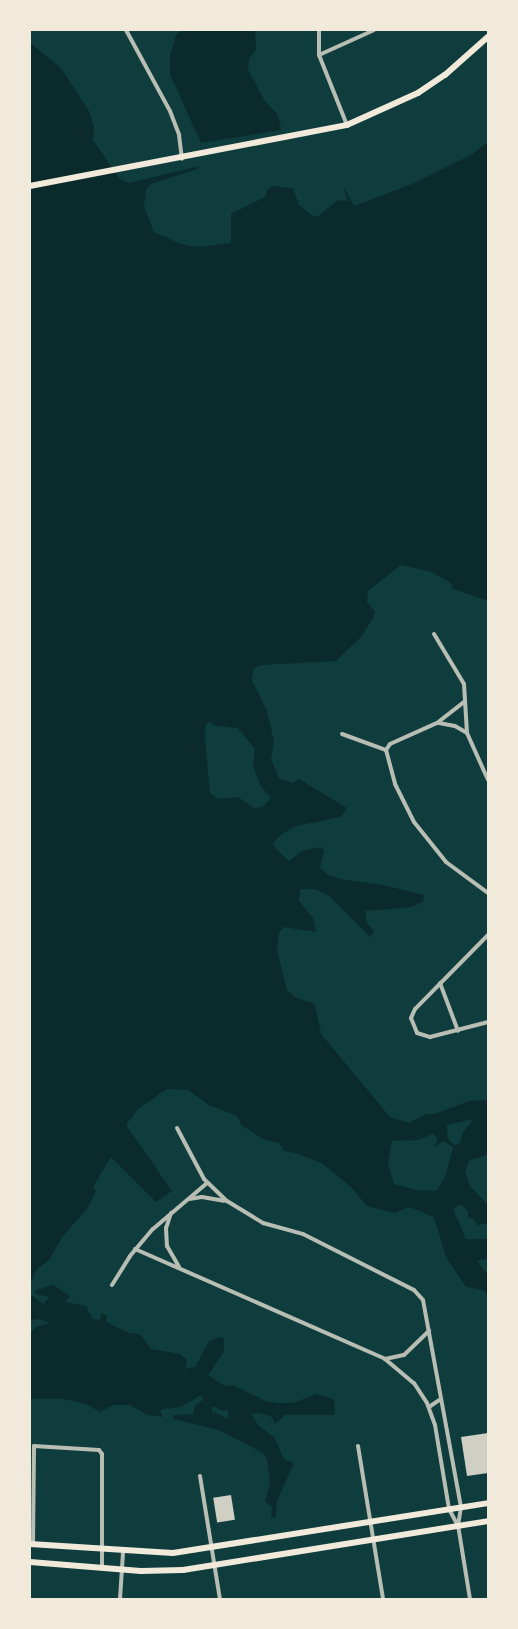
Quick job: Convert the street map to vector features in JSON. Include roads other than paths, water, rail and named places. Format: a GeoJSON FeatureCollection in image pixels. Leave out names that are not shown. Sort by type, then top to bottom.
{"type":"FeatureCollection","features":[{"type":"Feature","properties":{"kind":"main road"},"geometry":{"type":"LineString","coordinates":[[30,186],[182,159],[348,125],[418,93],[445,75],[488,37]]}},
{"type":"Feature","properties":{"kind":"main road"},"geometry":{"type":"LineString","coordinates":[[31,1544],[103,1551],[173,1553],[488,1503]]}},
{"type":"Feature","properties":{"kind":"main road"},"geometry":{"type":"LineString","coordinates":[[30,1562],[162,1572],[488,1521]]}},
{"type":"Feature","properties":{"kind":"street"},"geometry":{"type":"LineString","coordinates":[[126,30],[170,112],[179,135],[182,159]]}},
{"type":"Feature","properties":{"kind":"street"},"geometry":{"type":"LineString","coordinates":[[318,30],[320,55],[348,125]]}},
{"type":"Feature","properties":{"kind":"street"},"geometry":{"type":"LineString","coordinates":[[320,55],[374,30]]}},
{"type":"Feature","properties":{"kind":"street"},"geometry":{"type":"LineString","coordinates":[[434,634],[461,677],[467,733],[488,780]]}},
{"type":"Feature","properties":{"kind":"street"},"geometry":{"type":"LineString","coordinates":[[464,702],[437,724],[415,731],[390,744],[386,750],[395,784],[414,822],[446,862],[488,893]]}},
{"type":"Feature","properties":{"kind":"street"},"geometry":{"type":"LineString","coordinates":[[437,724],[455,726],[467,733]]}},
{"type":"Feature","properties":{"kind":"street"},"geometry":{"type":"LineString","coordinates":[[342,734],[386,750]]}},
{"type":"Feature","properties":{"kind":"street"},"geometry":{"type":"LineString","coordinates":[[488,935],[415,1008],[412,1024],[421,1036],[438,1037],[488,1022]]}},
{"type":"Feature","properties":{"kind":"street"},"geometry":{"type":"LineString","coordinates":[[440,983],[458,1031]]}},
{"type":"Feature","properties":{"kind":"street"},"geometry":{"type":"LineString","coordinates":[[176,1128],[207,1183],[227,1201],[263,1223],[304,1234],[414,1290],[425,1305],[461,1507],[458,1526],[470,1599]]}},
{"type":"Feature","properties":{"kind":"street"},"geometry":{"type":"LineString","coordinates":[[112,1285],[135,1249],[172,1211],[207,1183]]}},
{"type":"Feature","properties":{"kind":"street"},"geometry":{"type":"LineString","coordinates":[[187,1199],[202,1197],[227,1201]]}},
{"type":"Feature","properties":{"kind":"street"},"geometry":{"type":"LineString","coordinates":[[172,1211],[166,1228],[167,1246],[181,1269]]}},
{"type":"Feature","properties":{"kind":"street"},"geometry":{"type":"LineString","coordinates":[[135,1249],[385,1359],[414,1383],[429,1407],[449,1509],[458,1526]]}},
{"type":"Feature","properties":{"kind":"street"},"geometry":{"type":"LineString","coordinates":[[385,1359],[404,1355],[430,1331]]}},
{"type":"Feature","properties":{"kind":"street"},"geometry":{"type":"LineString","coordinates":[[429,1407],[441,1399]]}},
{"type":"Feature","properties":{"kind":"street"},"geometry":{"type":"LineString","coordinates":[[31,1544],[36,1444],[99,1450],[102,1454],[102,1568]]}},
{"type":"Feature","properties":{"kind":"street"},"geometry":{"type":"LineString","coordinates":[[358,1446],[383,1599]]}},
{"type":"Feature","properties":{"kind":"street"},"geometry":{"type":"LineString","coordinates":[[200,1476],[220,1599]]}},
{"type":"Feature","properties":{"kind":"street"},"geometry":{"type":"LineString","coordinates":[[120,1599],[123,1552]]}},
{"type":"Feature","properties":{"kind":"water"},"geometry":{"type":"Polygon","coordinates":[[[182,30],[255,30],[256,50],[249,58],[248,70],[265,101],[278,115],[281,130],[201,143],[170,74],[170,56],[176,35],[182,30]]]}},
{"type":"Feature","properties":{"kind":"water"},"geometry":{"type":"Polygon","coordinates":[[[30,43],[61,68],[89,111],[94,126],[93,140],[120,179],[129,183],[200,166],[198,169],[151,184],[146,189],[144,207],[154,232],[181,244],[197,247],[231,243],[231,214],[265,197],[268,189],[273,186],[293,188],[299,205],[313,216],[318,216],[338,200],[347,201],[343,185],[354,206],[412,184],[471,155],[488,142],[488,601],[451,588],[452,584],[432,572],[401,565],[368,591],[367,602],[375,612],[373,618],[361,637],[336,661],[262,665],[254,668],[252,680],[267,711],[274,741],[271,759],[279,778],[292,783],[299,779],[347,808],[341,817],[296,826],[282,834],[273,843],[275,848],[289,861],[302,851],[321,847],[324,851],[320,868],[327,874],[340,879],[383,885],[424,895],[423,902],[411,907],[365,911],[367,923],[374,931],[370,937],[329,896],[315,889],[300,889],[299,901],[313,918],[316,932],[284,927],[279,933],[277,950],[287,990],[295,997],[315,1004],[321,1034],[390,1117],[409,1123],[426,1114],[435,1114],[469,1101],[488,1100],[488,1154],[469,1161],[465,1172],[470,1186],[488,1205],[488,1223],[477,1225],[475,1220],[468,1217],[468,1211],[461,1204],[453,1209],[466,1239],[488,1239],[488,1258],[477,1261],[488,1275],[488,1295],[483,1290],[466,1287],[446,1257],[434,1217],[410,1207],[395,1213],[367,1206],[351,1187],[323,1164],[296,1153],[284,1151],[279,1143],[265,1140],[241,1125],[237,1116],[209,1105],[188,1090],[167,1089],[138,1109],[126,1125],[172,1191],[156,1202],[111,1157],[93,1187],[96,1191],[87,1209],[62,1237],[49,1260],[36,1270],[30,1285],[30,43]],[[210,722],[206,724],[205,737],[210,793],[218,799],[238,797],[254,808],[262,807],[271,798],[260,785],[253,766],[255,749],[238,728],[215,726],[210,722]],[[474,1119],[447,1125],[448,1139],[454,1145],[460,1143],[463,1132],[474,1119]],[[433,1134],[418,1140],[392,1141],[388,1163],[394,1184],[416,1190],[437,1191],[446,1175],[453,1147],[443,1141],[434,1148],[438,1138],[433,1134]]]}},
{"type":"Feature","properties":{"kind":"water"},"geometry":{"type":"Polygon","coordinates":[[[53,1285],[70,1296],[65,1302],[86,1306],[93,1319],[99,1320],[102,1313],[107,1316],[106,1322],[130,1333],[140,1334],[151,1349],[180,1354],[187,1360],[185,1369],[195,1367],[209,1341],[219,1337],[224,1339],[224,1352],[208,1375],[225,1386],[233,1385],[268,1402],[294,1403],[315,1394],[334,1399],[335,1415],[285,1415],[275,1424],[272,1417],[260,1413],[252,1414],[258,1425],[274,1437],[284,1459],[294,1463],[277,1501],[276,1518],[271,1517],[272,1507],[265,1501],[270,1483],[267,1459],[263,1453],[219,1430],[173,1419],[174,1415],[193,1414],[195,1405],[203,1400],[201,1395],[181,1407],[163,1409],[160,1411],[163,1417],[148,1415],[130,1405],[113,1405],[100,1412],[86,1404],[64,1399],[30,1399],[30,1334],[36,1327],[49,1323],[41,1319],[30,1320],[30,1294],[43,1304],[50,1297],[36,1294],[35,1290],[53,1285]],[[212,1406],[212,1414],[214,1412],[228,1419],[228,1410],[223,1411],[212,1406]]]}}]}
